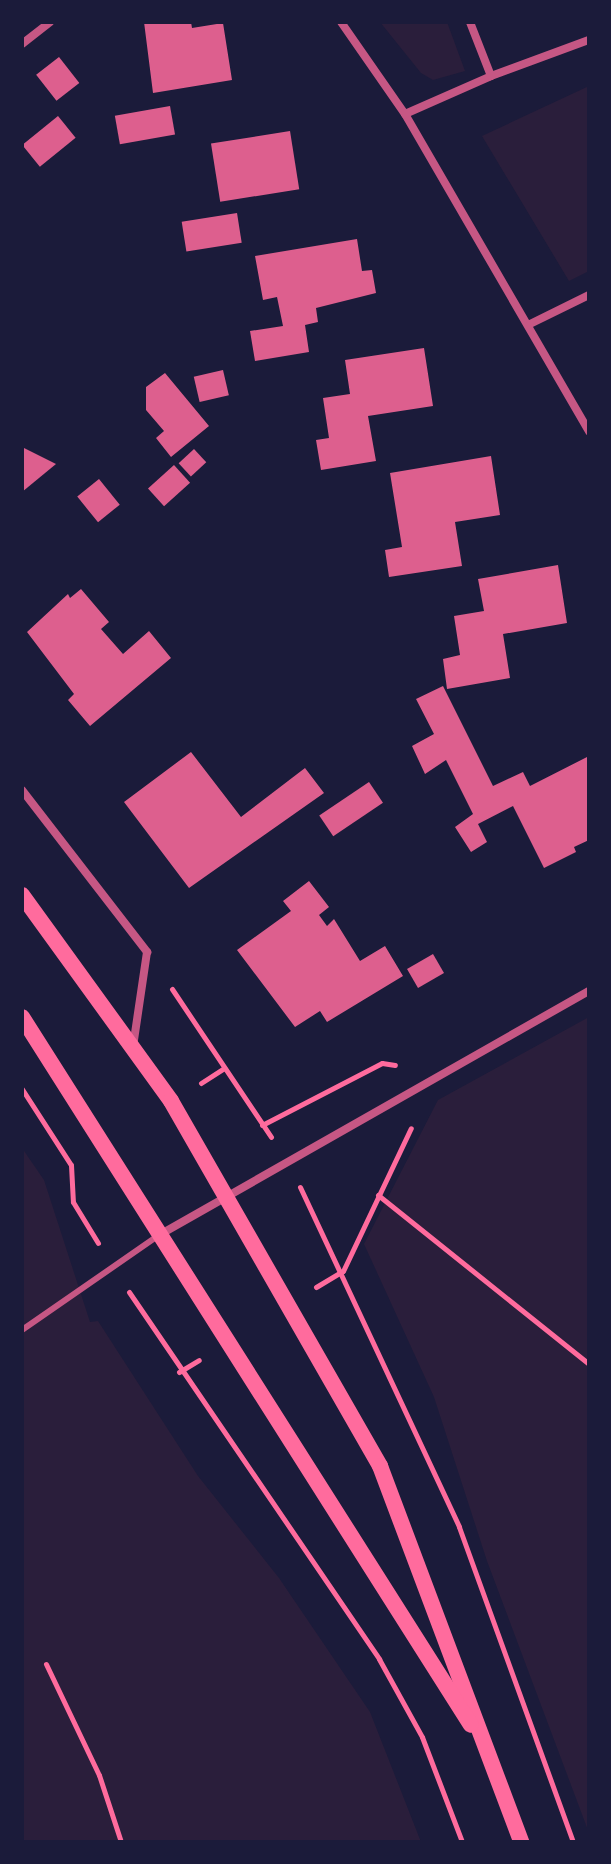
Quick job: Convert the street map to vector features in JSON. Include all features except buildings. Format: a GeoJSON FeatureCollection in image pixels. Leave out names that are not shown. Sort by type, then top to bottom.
{"type":"FeatureCollection","features":[{"type":"Feature","properties":{"kind":"main road"},"geometry":{"type":"LineString","coordinates":[[22,895],[133,1047],[228,1198],[380,1466],[521,1842]]}},
{"type":"Feature","properties":{"kind":"main road"},"geometry":{"type":"LineString","coordinates":[[22,1017],[489,1752]]}},
{"type":"Feature","properties":{"kind":"street"},"geometry":{"type":"LineString","coordinates":[[22,44],[50,22]]}},
{"type":"Feature","properties":{"kind":"street"},"geometry":{"type":"LineString","coordinates":[[341,22],[405,114],[530,324],[589,431]]}},
{"type":"Feature","properties":{"kind":"street"},"geometry":{"type":"LineString","coordinates":[[470,22],[491,76]]}},
{"type":"Feature","properties":{"kind":"street"},"geometry":{"type":"LineString","coordinates":[[405,114],[491,76],[589,40]]}},
{"type":"Feature","properties":{"kind":"street"},"geometry":{"type":"LineString","coordinates":[[530,324],[589,295]]}},
{"type":"Feature","properties":{"kind":"street"},"geometry":{"type":"LineString","coordinates":[[22,790],[147,952],[133,1047]]}},
{"type":"Feature","properties":{"kind":"street"},"geometry":{"type":"LineString","coordinates":[[161,1234],[289,1165],[438,1072],[589,991]]}},
{"type":"Feature","properties":{"kind":"lane"},"geometry":{"type":"LineString","coordinates":[[22,1330],[161,1234]]}},
{"type":"Feature","properties":{"kind":"path"},"geometry":{"type":"LineString","coordinates":[[147,952],[262,1125],[382,1063],[438,1072],[343,1271]]}},
{"type":"Feature","properties":{"kind":"path"},"geometry":{"type":"LineString","coordinates":[[22,1089],[71,1165]]}},
{"type":"Feature","properties":{"kind":"path"},"geometry":{"type":"LineString","coordinates":[[289,1165],[343,1271],[459,1527],[573,1842]]}},
{"type":"Feature","properties":{"kind":"path"},"geometry":{"type":"LineString","coordinates":[[378,1195],[589,1364]]}},
{"type":"Feature","properties":{"kind":"path"},"geometry":{"type":"LineString","coordinates":[[179,1372],[379,1659],[422,1737],[462,1842]]}},
{"type":"Feature","properties":{"kind":"path"},"geometry":{"type":"LineString","coordinates":[[46,1664],[99,1775],[121,1842]]}},
{"type":"Feature","properties":{"kind":"shaded area"},"geometry":{"type":"Polygon","coordinates":[[[380,22],[447,22],[465,71],[433,80],[421,73],[380,22]]]}},
{"type":"Feature","properties":{"kind":"shaded area"},"geometry":{"type":"Polygon","coordinates":[[[589,86],[589,271],[569,281],[482,136],[589,86]]]}},
{"type":"Feature","properties":{"kind":"shaded area"},"geometry":{"type":"Polygon","coordinates":[[[589,1017],[589,1833],[487,1561],[434,1397],[364,1244],[438,1100],[589,1017]]]}},
{"type":"Feature","properties":{"kind":"shaded area"},"geometry":{"type":"Polygon","coordinates":[[[22,1148],[44,1180],[90,1322],[98,1321],[198,1476],[279,1578],[370,1712],[421,1842],[22,1842],[22,1148]]]}}]}
